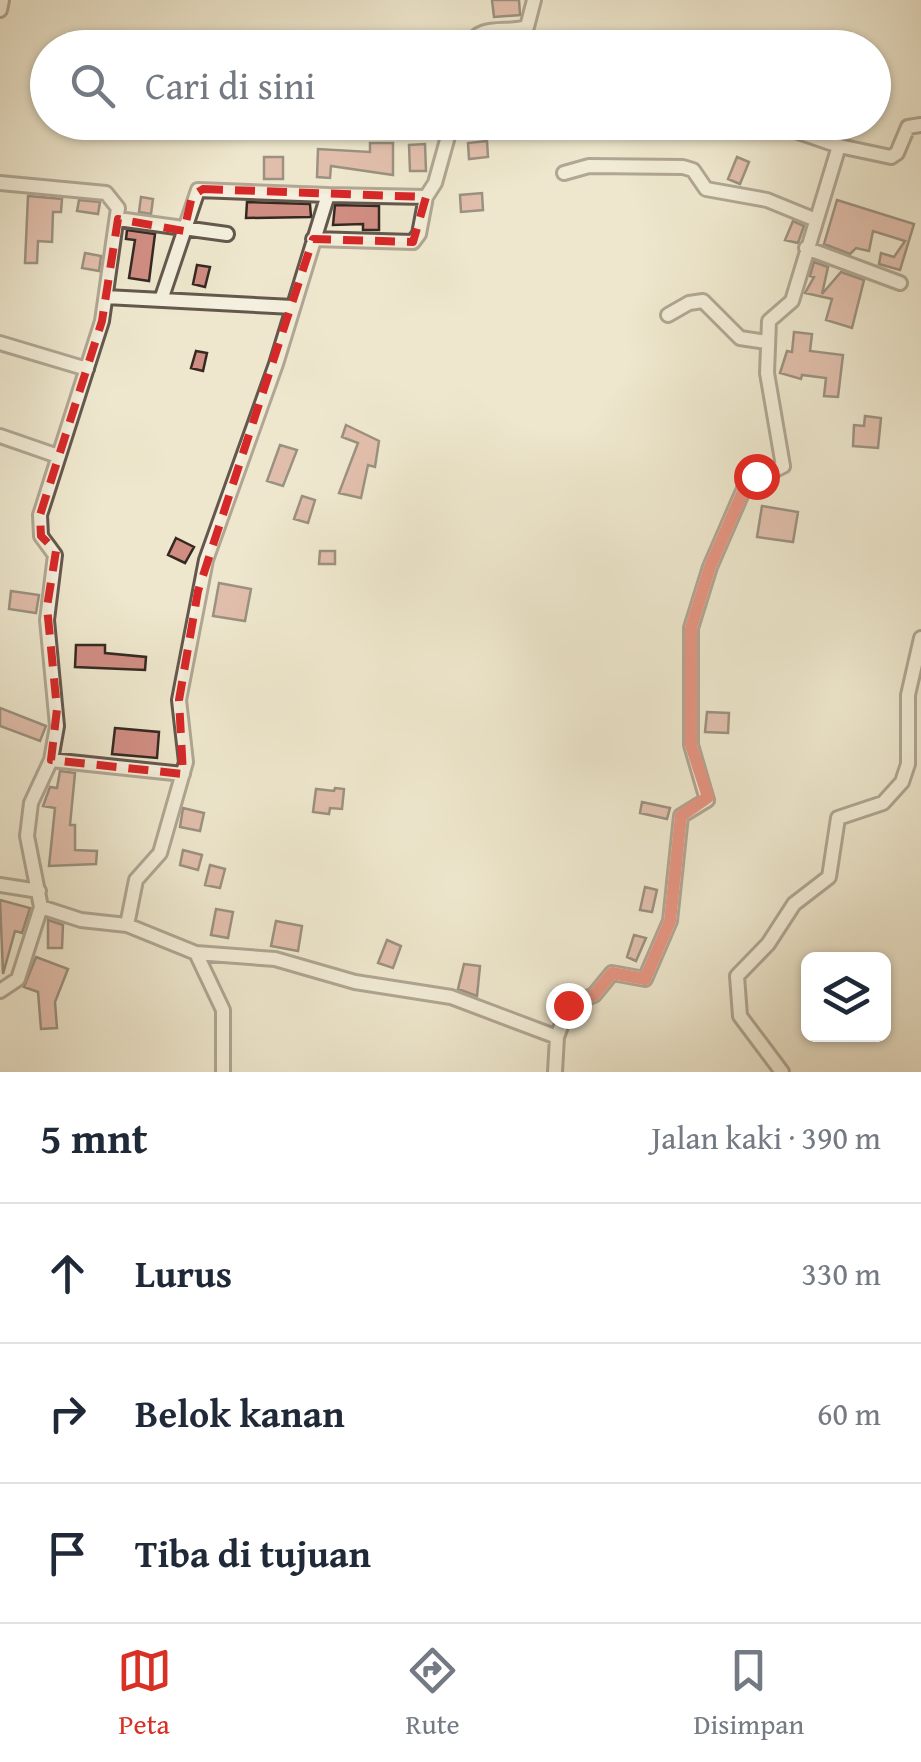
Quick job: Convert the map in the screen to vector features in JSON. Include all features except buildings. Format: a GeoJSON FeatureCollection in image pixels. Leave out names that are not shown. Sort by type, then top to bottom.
{"type":"FeatureCollection","features":[{"type":"Feature","properties":{"kind":"street"},"geometry":{"type":"LineString","coordinates":[[0,10],[2,0]]}},
{"type":"Feature","properties":{"kind":"street"},"geometry":{"type":"LineString","coordinates":[[494,30],[527,27],[534,0]]}},
{"type":"Feature","properties":{"kind":"street"},"geometry":{"type":"LineString","coordinates":[[821,140],[891,157],[898,153],[908,127],[921,125]]}},
{"type":"Feature","properties":{"kind":"street"},"geometry":{"type":"LineString","coordinates":[[313,239],[412,242],[419,234],[426,197],[435,183],[447,140]]}},
{"type":"Feature","properties":{"kind":"street"},"geometry":{"type":"LineString","coordinates":[[555,1072],[557,1037],[565,1008],[594,995],[612,973],[645,979],[670,924],[681,816],[708,797],[691,745],[694,700],[688,651],[696,608],[748,480],[779,472],[783,466],[766,342],[771,317],[792,301],[838,146]]}},
{"type":"Feature","properties":{"kind":"street"},"geometry":{"type":"LineString","coordinates":[[564,173],[589,166],[683,166],[693,170],[706,188],[767,200],[816,220]]}},
{"type":"Feature","properties":{"kind":"street"},"geometry":{"type":"LineString","coordinates":[[0,183],[106,193],[116,201],[118,219],[107,265],[106,297],[87,369],[55,455],[39,526],[55,555],[47,607],[57,709],[50,760],[36,783],[27,836],[41,907],[18,979],[0,991]]}},
{"type":"Feature","properties":{"kind":"street"},"geometry":{"type":"LineString","coordinates":[[161,300],[192,196],[198,190],[426,197]]}},
{"type":"Feature","properties":{"kind":"street"},"geometry":{"type":"LineString","coordinates":[[128,925],[136,880],[160,853],[183,774],[186,749],[179,700],[198,591],[328,195]]}},
{"type":"Feature","properties":{"kind":"street"},"geometry":{"type":"LineString","coordinates":[[118,219],[227,234]]}},
{"type":"Feature","properties":{"kind":"street"},"geometry":{"type":"LineString","coordinates":[[806,248],[900,283]]}},
{"type":"Feature","properties":{"kind":"street"},"geometry":{"type":"LineString","coordinates":[[106,297],[293,307]]}},
{"type":"Feature","properties":{"kind":"street"},"geometry":{"type":"LineString","coordinates":[[668,315],[689,303],[703,301],[740,338],[766,342]]}},
{"type":"Feature","properties":{"kind":"street"},"geometry":{"type":"LineString","coordinates":[[0,343],[87,369]]}},
{"type":"Feature","properties":{"kind":"street"},"geometry":{"type":"LineString","coordinates":[[0,436],[55,455]]}},
{"type":"Feature","properties":{"kind":"street"},"geometry":{"type":"LineString","coordinates":[[782,1072],[740,1016],[737,976],[768,944],[794,904],[829,877],[838,818],[883,804],[902,782],[908,764],[908,695],[921,638]]}},
{"type":"Feature","properties":{"kind":"street"},"geometry":{"type":"LineString","coordinates":[[50,760],[183,774]]}},
{"type":"Feature","properties":{"kind":"street"},"geometry":{"type":"LineString","coordinates":[[0,884],[39,891]]}},
{"type":"Feature","properties":{"kind":"street"},"geometry":{"type":"LineString","coordinates":[[41,907],[82,920],[128,925],[196,953],[292,962],[355,982],[451,998],[557,1037]]}},
{"type":"Feature","properties":{"kind":"street"},"geometry":{"type":"LineString","coordinates":[[196,953],[223,1010],[223,1072]]}},
{"type":"Feature","properties":{"kind":"highlighted area"},"geometry":{"type":"Polygon","coordinates":[[[203,189],[426,197],[413,242],[313,239],[198,591],[179,700],[183,774],[51,760],[57,709],[47,607],[56,551],[41,536],[40,515],[102,321],[118,219],[184,231],[192,196],[203,189]]]}},
{"type":"Feature","properties":{"kind":"route"},"geometry":{"type":"LineString","coordinates":[[568,1005],[594,995],[612,973],[639,982],[645,979],[670,924],[681,816],[708,797],[691,745],[691,628],[710,567],[748,480],[756,476]]}}]}
